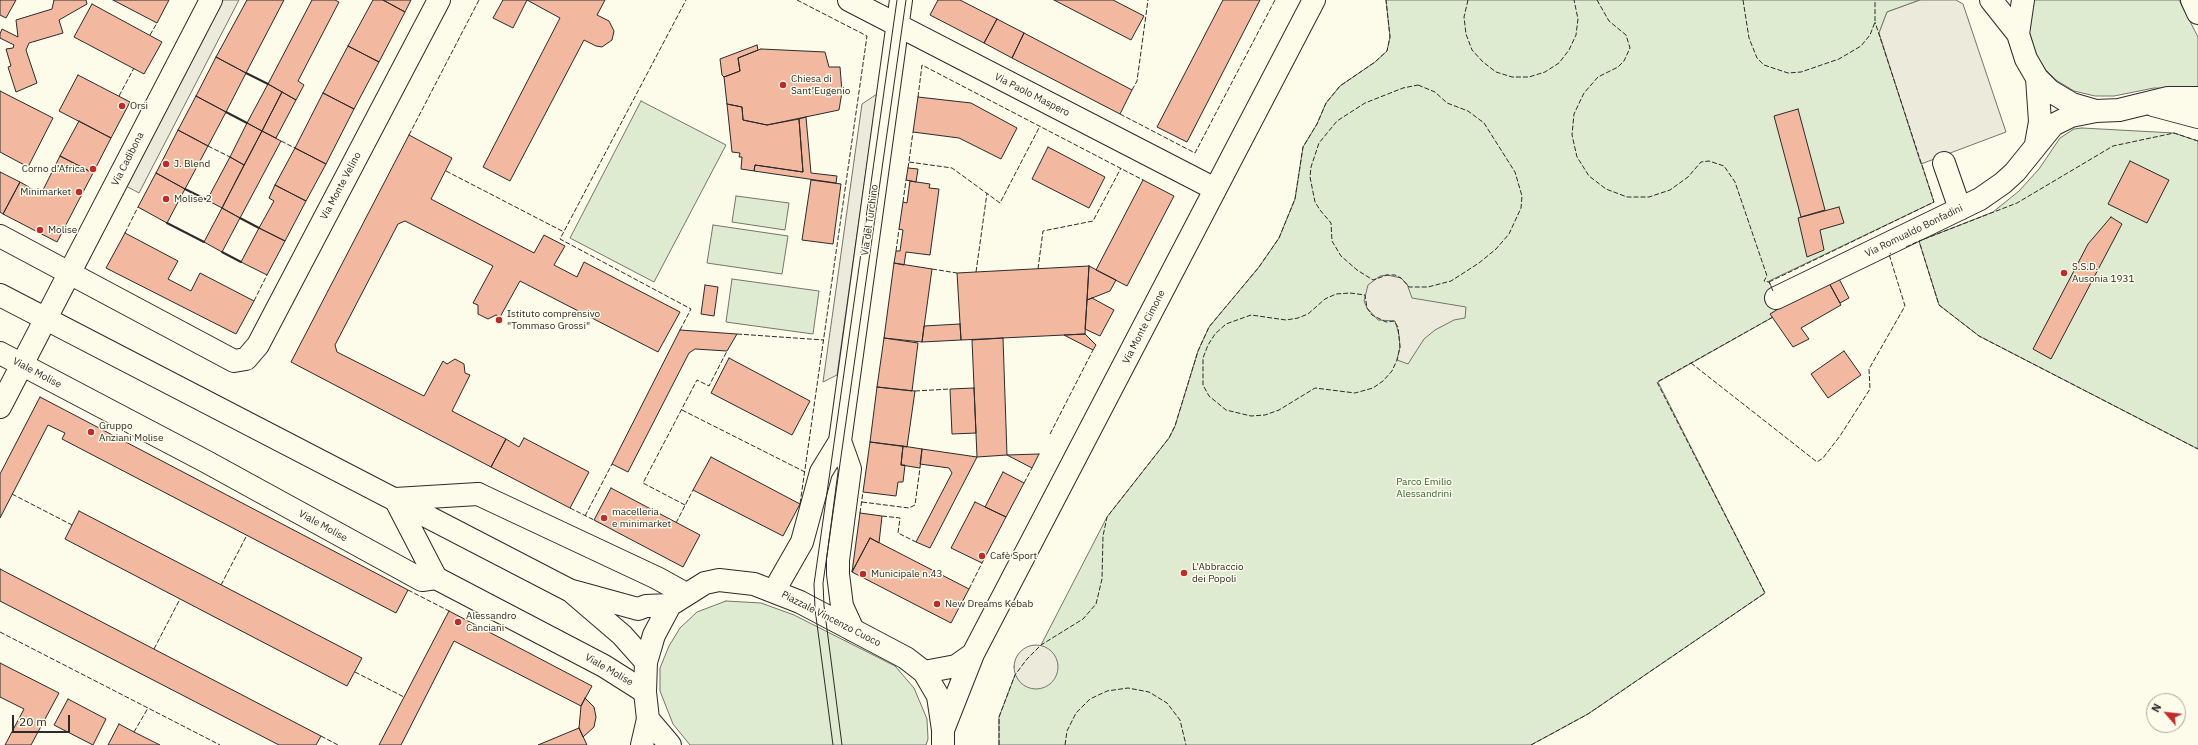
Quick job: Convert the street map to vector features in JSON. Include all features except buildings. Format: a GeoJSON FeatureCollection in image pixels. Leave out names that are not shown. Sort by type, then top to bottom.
{"type":"FeatureCollection","features":[{"type":"Feature","properties":{"kind":"street","name":"Via Cadibona"},"geometry":{"type":"LineString","coordinates":[[0,407],[210,0]]}},
{"type":"Feature","properties":{"kind":"street","name":"Via Monte Velino"},"geometry":{"type":"LineString","coordinates":[[70,272],[234,361],[246,359],[258,345],[439,0]]}},
{"type":"Feature","properties":{"kind":"street","name":"Via Paolo Maspero"},"geometry":{"type":"LineString","coordinates":[[849,0],[1216,189]]}},
{"type":"Feature","properties":{"kind":"street","name":"Via del Turchino"},"geometry":{"type":"LineString","coordinates":[[774,591],[802,542],[821,472],[840,441],[901,0]]}},
{"type":"Feature","properties":{"kind":"street","name":"Via Monte Cimone"},"geometry":{"type":"LineString","coordinates":[[943,738],[973,654],[1314,0]]}},
{"type":"Feature","properties":{"kind":"street"},"geometry":{"type":"LineString","coordinates":[[1992,0],[2018,34],[2026,59],[2037,78],[2050,91],[2072,104],[2096,111],[2119,110],[2168,98],[2198,98]]}},
{"type":"Feature","properties":{"kind":"street"},"geometry":{"type":"LineString","coordinates":[[2018,34],[2023,0]]}},
{"type":"Feature","properties":{"kind":"street"},"geometry":{"type":"LineString","coordinates":[[2036,144],[2040,122],[2037,78]]}},
{"type":"Feature","properties":{"kind":"street"},"geometry":{"type":"LineString","coordinates":[[2144,104],[2198,117]]}},
{"type":"Feature","properties":{"kind":"street","name":"Via Romualdo Bonfadini"},"geometry":{"type":"LineString","coordinates":[[1776,298],[1980,199],[2003,183],[2027,157],[2036,144],[2053,125],[2071,116],[2096,111]]}},
{"type":"Feature","properties":{"kind":"street"},"geometry":{"type":"LineString","coordinates":[[1944,163],[1960,209]]}},
{"type":"Feature","properties":{"kind":"street"},"geometry":{"type":"LineString","coordinates":[[0,236],[70,272]]}},
{"type":"Feature","properties":{"kind":"street"},"geometry":{"type":"LineString","coordinates":[[0,295],[569,590],[638,609],[678,600]]}},
{"type":"Feature","properties":{"kind":"street","name":"Viale Molise"},"geometry":{"type":"LineString","coordinates":[[0,353],[205,461],[422,580],[436,578],[604,666],[645,692]]}},
{"type":"Feature","properties":{"kind":"street","name":"Via del Turchino"},"geometry":{"type":"LineString","coordinates":[[840,441],[850,469],[838,574],[842,606],[853,630]]}},
{"type":"Feature","properties":{"kind":"street"},"geometry":{"type":"LineString","coordinates":[[395,499],[478,494],[657,578],[678,600]]}},
{"type":"Feature","properties":{"kind":"street"},"geometry":{"type":"LineString","coordinates":[[395,499],[436,578]]}},
{"type":"Feature","properties":{"kind":"street","name":"Piazzale Vincenzo Cuoco"},"geometry":{"type":"LineString","coordinates":[[678,600],[705,583],[719,580],[736,581],[774,591],[818,611],[906,658],[924,672],[938,696],[943,738]]}},
{"type":"Feature","properties":{"kind":"street"},"geometry":{"type":"LineString","coordinates":[[569,590],[622,636],[646,662]]}},
{"type":"Feature","properties":{"kind":"street"},"geometry":{"type":"LineString","coordinates":[[642,745],[648,719],[645,692],[646,662],[654,635],[678,600]]}},
{"type":"Feature","properties":{"kind":"street","name":"Via Monte Cimone"},"geometry":{"type":"LineString","coordinates":[[924,672],[956,666],[973,654]]}},
{"type":"Feature","properties":{"kind":"street"},"geometry":{"type":"LineString","coordinates":[[648,719],[670,745]]}},
{"type":"Feature","properties":{"kind":"green space","name":"Parco Emilio Alessandrini"},"geometry":{"type":"Polygon","coordinates":[[[1386,0],[1920,0],[1887,12],[1879,33],[1934,202],[1769,281],[1780,308],[1773,317],[1658,382],[1765,593],[1588,714],[1531,745],[999,745],[999,717],[1015,675],[1027,659],[1041,645],[1107,517],[1169,438],[1175,426],[1198,351],[1209,327],[1259,267],[1279,238],[1295,199],[1303,147],[1317,124],[1326,103],[1340,86],[1375,62],[1387,51],[1390,37],[1386,0]]]}},
{"type":"Feature","properties":{"kind":"green space"},"geometry":{"type":"Polygon","coordinates":[[[2032,0],[2179,0],[2198,37],[2198,89],[2154,88],[2114,96],[2095,96],[2074,91],[2056,80],[2045,69],[2035,52],[2029,31],[2032,0]]]}},
{"type":"Feature","properties":{"kind":"green space"},"geometry":{"type":"Polygon","coordinates":[[[641,101],[726,145],[654,282],[570,238],[641,101]]]}},
{"type":"Feature","properties":{"kind":"green space","name":"S.S.D. Ausonia 1931"},"geometry":{"type":"Polygon","coordinates":[[[2082,128],[2174,133],[2198,141],[2198,449],[1979,336],[1939,305],[1919,241],[1993,212],[2019,191],[2039,169],[2060,138],[2074,129],[2082,128]]]}},
{"type":"Feature","properties":{"kind":"green space"},"geometry":{"type":"Polygon","coordinates":[[[736,196],[789,203],[785,230],[732,222],[736,196]]]}},
{"type":"Feature","properties":{"kind":"green space"},"geometry":{"type":"Polygon","coordinates":[[[713,225],[788,236],[782,274],[707,263],[713,225]]]}},
{"type":"Feature","properties":{"kind":"green space"},"geometry":{"type":"Polygon","coordinates":[[[732,279],[819,291],[813,334],[726,322],[732,279]]]}},
{"type":"Feature","properties":{"kind":"green space"},"geometry":{"type":"Polygon","coordinates":[[[726,601],[761,603],[794,615],[895,666],[914,688],[927,719],[928,739],[926,745],[690,745],[673,724],[660,691],[660,668],[669,646],[680,628],[697,612],[726,601]]]}},
{"type":"Feature","properties":{"kind":"shaded area"},"geometry":{"type":"Polygon","coordinates":[[[223,0],[239,0],[139,193],[126,186],[223,0]]]}},
{"type":"Feature","properties":{"kind":"shaded area"},"geometry":{"type":"Polygon","coordinates":[[[1920,0],[1956,0],[1963,4],[2006,132],[1921,164],[1879,33],[1887,12],[1920,0]]]}},
{"type":"Feature","properties":{"kind":"shaded area"},"geometry":{"type":"Polygon","coordinates":[[[877,94],[837,375],[823,382],[862,104],[877,94]]]}},
{"type":"Feature","properties":{"kind":"shaded area"},"geometry":{"type":"Polygon","coordinates":[[[1387,275],[1401,278],[1407,284],[1412,298],[1466,307],[1465,318],[1454,320],[1435,330],[1424,339],[1408,364],[1397,360],[1400,347],[1399,335],[1395,321],[1378,320],[1367,308],[1364,301],[1368,285],[1380,276],[1387,275]]]}},
{"type":"Feature","properties":{"kind":"shaded area"},"geometry":{"type":"Polygon","coordinates":[[[1036,645],[1048,649],[1054,655],[1058,667],[1054,679],[1048,685],[1036,689],[1024,685],[1018,679],[1014,667],[1018,655],[1024,649],[1036,645]]]}},
{"type":"Feature","properties":{"kind":"tram line"},"geometry":{"type":"LineString","coordinates":[[833,745],[815,609],[814,584],[897,0]]}},
{"type":"Feature","properties":{"kind":"tram line"},"geometry":{"type":"LineString","coordinates":[[842,745],[824,606],[823,583],[906,0]]}},
{"type":"Feature","properties":{"kind":"fence"},"geometry":{"type":"LineString","coordinates":[[409,135],[479,0]]}},
{"type":"Feature","properties":{"kind":"fence"},"geometry":{"type":"LineString","coordinates":[[680,330],[691,309],[560,239],[686,0]]}},
{"type":"Feature","properties":{"kind":"fence"},"geometry":{"type":"LineString","coordinates":[[797,0],[867,36],[800,504]]}},
{"type":"Feature","properties":{"kind":"fence"},"geometry":{"type":"LineString","coordinates":[[1132,90],[1137,81],[1148,0]]}},
{"type":"Feature","properties":{"kind":"fence"},"geometry":{"type":"LineString","coordinates":[[1120,114],[1195,153],[1275,0]]}},
{"type":"Feature","properties":{"kind":"fence"},"geometry":{"type":"LineString","coordinates":[[999,745],[999,717],[1015,675],[1027,659],[1041,645],[1083,619],[1096,604],[1102,579],[1103,536],[1107,517],[1169,438],[1175,426],[1198,351],[1209,327],[1259,267],[1279,238],[1295,199],[1303,147],[1317,124],[1326,103],[1340,86],[1375,62],[1387,51],[1390,37],[1386,0]]}},
{"type":"Feature","properties":{"kind":"fence"},"geometry":{"type":"LineString","coordinates":[[1468,0],[1464,17],[1466,34],[1472,50],[1483,62],[1496,72],[1512,77],[1529,77],[1545,72],[1559,63],[1569,50],[1576,35],[1578,19],[1574,0]]}},
{"type":"Feature","properties":{"kind":"fence"},"geometry":{"type":"LineString","coordinates":[[1597,0],[1609,21],[1626,35],[1630,48],[1624,61],[1618,67],[1598,77],[1584,93],[1574,114],[1572,135],[1577,157],[1589,176],[1606,189],[1627,197],[1649,197],[1670,190],[1688,177],[1701,162],[1709,161],[1724,166],[1735,182],[1767,276],[1764,281],[1769,282],[1773,291]]}},
{"type":"Feature","properties":{"kind":"fence"},"geometry":{"type":"LineString","coordinates":[[1743,0],[1749,38],[1757,58],[1764,65],[1788,73],[1801,72],[1839,59],[1861,46],[1870,35],[1875,22],[1875,0]]}},
{"type":"Feature","properties":{"kind":"fence"},"geometry":{"type":"LineString","coordinates":[[1769,282],[1934,202],[1875,22]]}},
{"type":"Feature","properties":{"kind":"fence"},"geometry":{"type":"LineString","coordinates":[[150,35],[157,23]]}},
{"type":"Feature","properties":{"kind":"fence"},"geometry":{"type":"LineString","coordinates":[[918,97],[922,65],[1143,180]]}},
{"type":"Feature","properties":{"kind":"fence"},"geometry":{"type":"LineString","coordinates":[[119,96],[134,68]]}},
{"type":"Feature","properties":{"kind":"fence"},"geometry":{"type":"LineString","coordinates":[[1418,85],[1435,92],[1447,103],[1468,111],[1484,123],[1515,172],[1522,196],[1521,208],[1509,234],[1496,249],[1479,263],[1451,281],[1428,287],[1409,287],[1401,278],[1395,275],[1387,275],[1373,280],[1357,270],[1341,256],[1332,241],[1331,223],[1315,202],[1310,177],[1311,167],[1319,143],[1337,121],[1365,103],[1403,88],[1418,85]]}},
{"type":"Feature","properties":{"kind":"fence"},"geometry":{"type":"LineString","coordinates":[[909,162],[952,168],[1000,203],[1040,126]]}},
{"type":"Feature","properties":{"kind":"fence"},"geometry":{"type":"LineString","coordinates":[[908,168],[913,132]]}},
{"type":"Feature","properties":{"kind":"fence"},"geometry":{"type":"LineString","coordinates":[[2198,141],[2174,133],[2113,146],[2017,203],[1919,241],[1939,305],[1979,336],[2198,449]]}},
{"type":"Feature","properties":{"kind":"fence"},"geometry":{"type":"LineString","coordinates":[[281,141],[295,148]]}},
{"type":"Feature","properties":{"kind":"fence"},"geometry":{"type":"LineString","coordinates":[[208,146],[230,157]]}},
{"type":"Feature","properties":{"kind":"fence"},"geometry":{"type":"LineString","coordinates":[[1038,269],[1043,231],[1093,221],[1121,168]]}},
{"type":"Feature","properties":{"kind":"fence"},"geometry":{"type":"LineString","coordinates":[[446,171],[564,232]]}},
{"type":"Feature","properties":{"kind":"fence"},"geometry":{"type":"LineString","coordinates":[[903,202],[906,180]]}},
{"type":"Feature","properties":{"kind":"fence"},"geometry":{"type":"LineString","coordinates":[[976,272],[987,193]]}},
{"type":"Feature","properties":{"kind":"fence"},"geometry":{"type":"LineString","coordinates":[[125,233],[138,207]]}},
{"type":"Feature","properties":{"kind":"fence"},"geometry":{"type":"LineString","coordinates":[[896,251],[899,229]]}},
{"type":"Feature","properties":{"kind":"fence"},"geometry":{"type":"LineString","coordinates":[[1906,247],[1919,241]]}},
{"type":"Feature","properties":{"kind":"fence"},"geometry":{"type":"LineString","coordinates":[[1691,363],[1817,462],[1823,458],[1840,436],[1870,389],[1869,369],[1905,306],[1889,254],[1891,253]]}},
{"type":"Feature","properties":{"kind":"fence"},"geometry":{"type":"LineString","coordinates":[[932,269],[957,273]]}},
{"type":"Feature","properties":{"kind":"fence"},"geometry":{"type":"LineString","coordinates":[[254,301],[267,275]]}},
{"type":"Feature","properties":{"kind":"fence"},"geometry":{"type":"LineString","coordinates":[[1350,293],[1365,295],[1367,308],[1372,315],[1386,322],[1394,321],[1398,327],[1400,347],[1397,360],[1392,371],[1383,381],[1373,388],[1355,393],[1315,388],[1279,410],[1265,415],[1251,416],[1226,410],[1209,396],[1203,385],[1203,358],[1208,345],[1215,334],[1226,324],[1251,315],[1286,320],[1298,318],[1308,314],[1325,299],[1336,294],[1350,293]]}},
{"type":"Feature","properties":{"kind":"fence"},"geometry":{"type":"LineString","coordinates":[[1531,745],[1588,714],[1765,593],[1657,382],[1773,317]]}},
{"type":"Feature","properties":{"kind":"fence"},"geometry":{"type":"LineString","coordinates":[[737,334],[824,340]]}},
{"type":"Feature","properties":{"kind":"fence"},"geometry":{"type":"LineString","coordinates":[[1050,434],[1093,350]]}},
{"type":"Feature","properties":{"kind":"fence"},"geometry":{"type":"LineString","coordinates":[[685,505],[643,483],[697,380],[709,386],[727,351]]}},
{"type":"Feature","properties":{"kind":"fence"},"geometry":{"type":"LineString","coordinates":[[915,391],[950,389]]}},
{"type":"Feature","properties":{"kind":"fence"},"geometry":{"type":"LineString","coordinates":[[682,410],[805,472]]}},
{"type":"Feature","properties":{"kind":"fence"},"geometry":{"type":"LineString","coordinates":[[585,516],[612,464]]}},
{"type":"Feature","properties":{"kind":"fence"},"geometry":{"type":"LineString","coordinates":[[862,502],[909,508],[915,505],[920,468]]}},
{"type":"Feature","properties":{"kind":"fence"},"geometry":{"type":"LineString","coordinates":[[1024,483],[1032,468]]}},
{"type":"Feature","properties":{"kind":"fence"},"geometry":{"type":"LineString","coordinates":[[676,523],[693,490]]}},
{"type":"Feature","properties":{"kind":"fence"},"geometry":{"type":"LineString","coordinates":[[860,513],[863,492]]}},
{"type":"Feature","properties":{"kind":"fence"},"geometry":{"type":"LineString","coordinates":[[12,494],[72,525]]}},
{"type":"Feature","properties":{"kind":"fence"},"geometry":{"type":"LineString","coordinates":[[570,508],[594,520]]}},
{"type":"Feature","properties":{"kind":"fence"},"geometry":{"type":"LineString","coordinates":[[882,516],[900,518],[898,533],[916,542]]}},
{"type":"Feature","properties":{"kind":"fence"},"geometry":{"type":"LineString","coordinates":[[221,585],[247,535]]}},
{"type":"Feature","properties":{"kind":"fence"},"geometry":{"type":"LineString","coordinates":[[969,589],[982,563]]}},
{"type":"Feature","properties":{"kind":"fence"},"geometry":{"type":"LineString","coordinates":[[408,590],[449,611]]}},
{"type":"Feature","properties":{"kind":"fence"},"geometry":{"type":"LineString","coordinates":[[154,649],[180,599]]}},
{"type":"Feature","properties":{"kind":"fence"},"geometry":{"type":"LineString","coordinates":[[0,632],[220,745]]}},
{"type":"Feature","properties":{"kind":"fence"},"geometry":{"type":"LineString","coordinates":[[355,672],[404,697]]}},
{"type":"Feature","properties":{"kind":"fence"},"geometry":{"type":"LineString","coordinates":[[1065,745],[1067,731],[1076,713],[1090,699],[1107,691],[1128,688],[1149,692],[1167,703],[1180,720],[1186,745]]}},
{"type":"Feature","properties":{"kind":"fence"},"geometry":{"type":"LineString","coordinates":[[134,732],[148,708]]}},
{"type":"Feature","properties":{"kind":"fence"},"geometry":{"type":"LineString","coordinates":[[321,736],[338,745]]}},
{"type":"Feature","properties":{"kind":"wall"},"geometry":{"type":"LineString","coordinates":[[246,73],[268,84]]}},
{"type":"Feature","properties":{"kind":"wall"},"geometry":{"type":"LineString","coordinates":[[226,112],[247,123]]}},
{"type":"Feature","properties":{"kind":"wall"},"geometry":{"type":"LineString","coordinates":[[185,189],[207,200]]}},
{"type":"Feature","properties":{"kind":"wall"},"geometry":{"type":"LineString","coordinates":[[240,218],[259,228]]}},
{"type":"Feature","properties":{"kind":"wall"},"geometry":{"type":"LineString","coordinates":[[167,223],[204,242]]}},
{"type":"Feature","properties":{"kind":"wall"},"geometry":{"type":"LineString","coordinates":[[222,252],[241,262]]}},
{"type":"Feature","properties":{"kind":"place","name":"Chiesa di Sant’Eugenio"},"geometry":{"type":"Point","coordinates":[783,85]}},
{"type":"Feature","properties":{"kind":"place","name":"Orsi"},"geometry":{"type":"Point","coordinates":[122,106]}},
{"type":"Feature","properties":{"kind":"place","name":"J. Blend"},"geometry":{"type":"Point","coordinates":[166,164]}},
{"type":"Feature","properties":{"kind":"place","name":"Corno d’Africa"},"geometry":{"type":"Point","coordinates":[93,169]}},
{"type":"Feature","properties":{"kind":"place","name":"Minimarket"},"geometry":{"type":"Point","coordinates":[79,192]}},
{"type":"Feature","properties":{"kind":"place","name":"Molise 2"},"geometry":{"type":"Point","coordinates":[166,199]}},
{"type":"Feature","properties":{"kind":"place","name":"Molise"},"geometry":{"type":"Point","coordinates":[40,230]}},
{"type":"Feature","properties":{"kind":"place","name":"S.S.D. Ausonia 1931"},"geometry":{"type":"Point","coordinates":[2064,273]}},
{"type":"Feature","properties":{"kind":"place","name":"Istituto comprensivo \"Tommaso Grossi\""},"geometry":{"type":"Point","coordinates":[499,320]}},
{"type":"Feature","properties":{"kind":"place","name":"Gruppo Anziani Molise"},"geometry":{"type":"Point","coordinates":[91,432]}},
{"type":"Feature","properties":{"kind":"place","name":"macelleria e minimarket"},"geometry":{"type":"Point","coordinates":[604,518]}},
{"type":"Feature","properties":{"kind":"place","name":"Cafè Sport"},"geometry":{"type":"Point","coordinates":[982,556]}},
{"type":"Feature","properties":{"kind":"place","name":"L’Abbraccio dei Popoli"},"geometry":{"type":"Point","coordinates":[1184,573]}},
{"type":"Feature","properties":{"kind":"place","name":"Municipale n.43"},"geometry":{"type":"Point","coordinates":[863,574]}},
{"type":"Feature","properties":{"kind":"place","name":"New Dreams Kebab"},"geometry":{"type":"Point","coordinates":[937,604]}},
{"type":"Feature","properties":{"kind":"place","name":"Alessandro Canciani"},"geometry":{"type":"Point","coordinates":[458,622]}}]}
